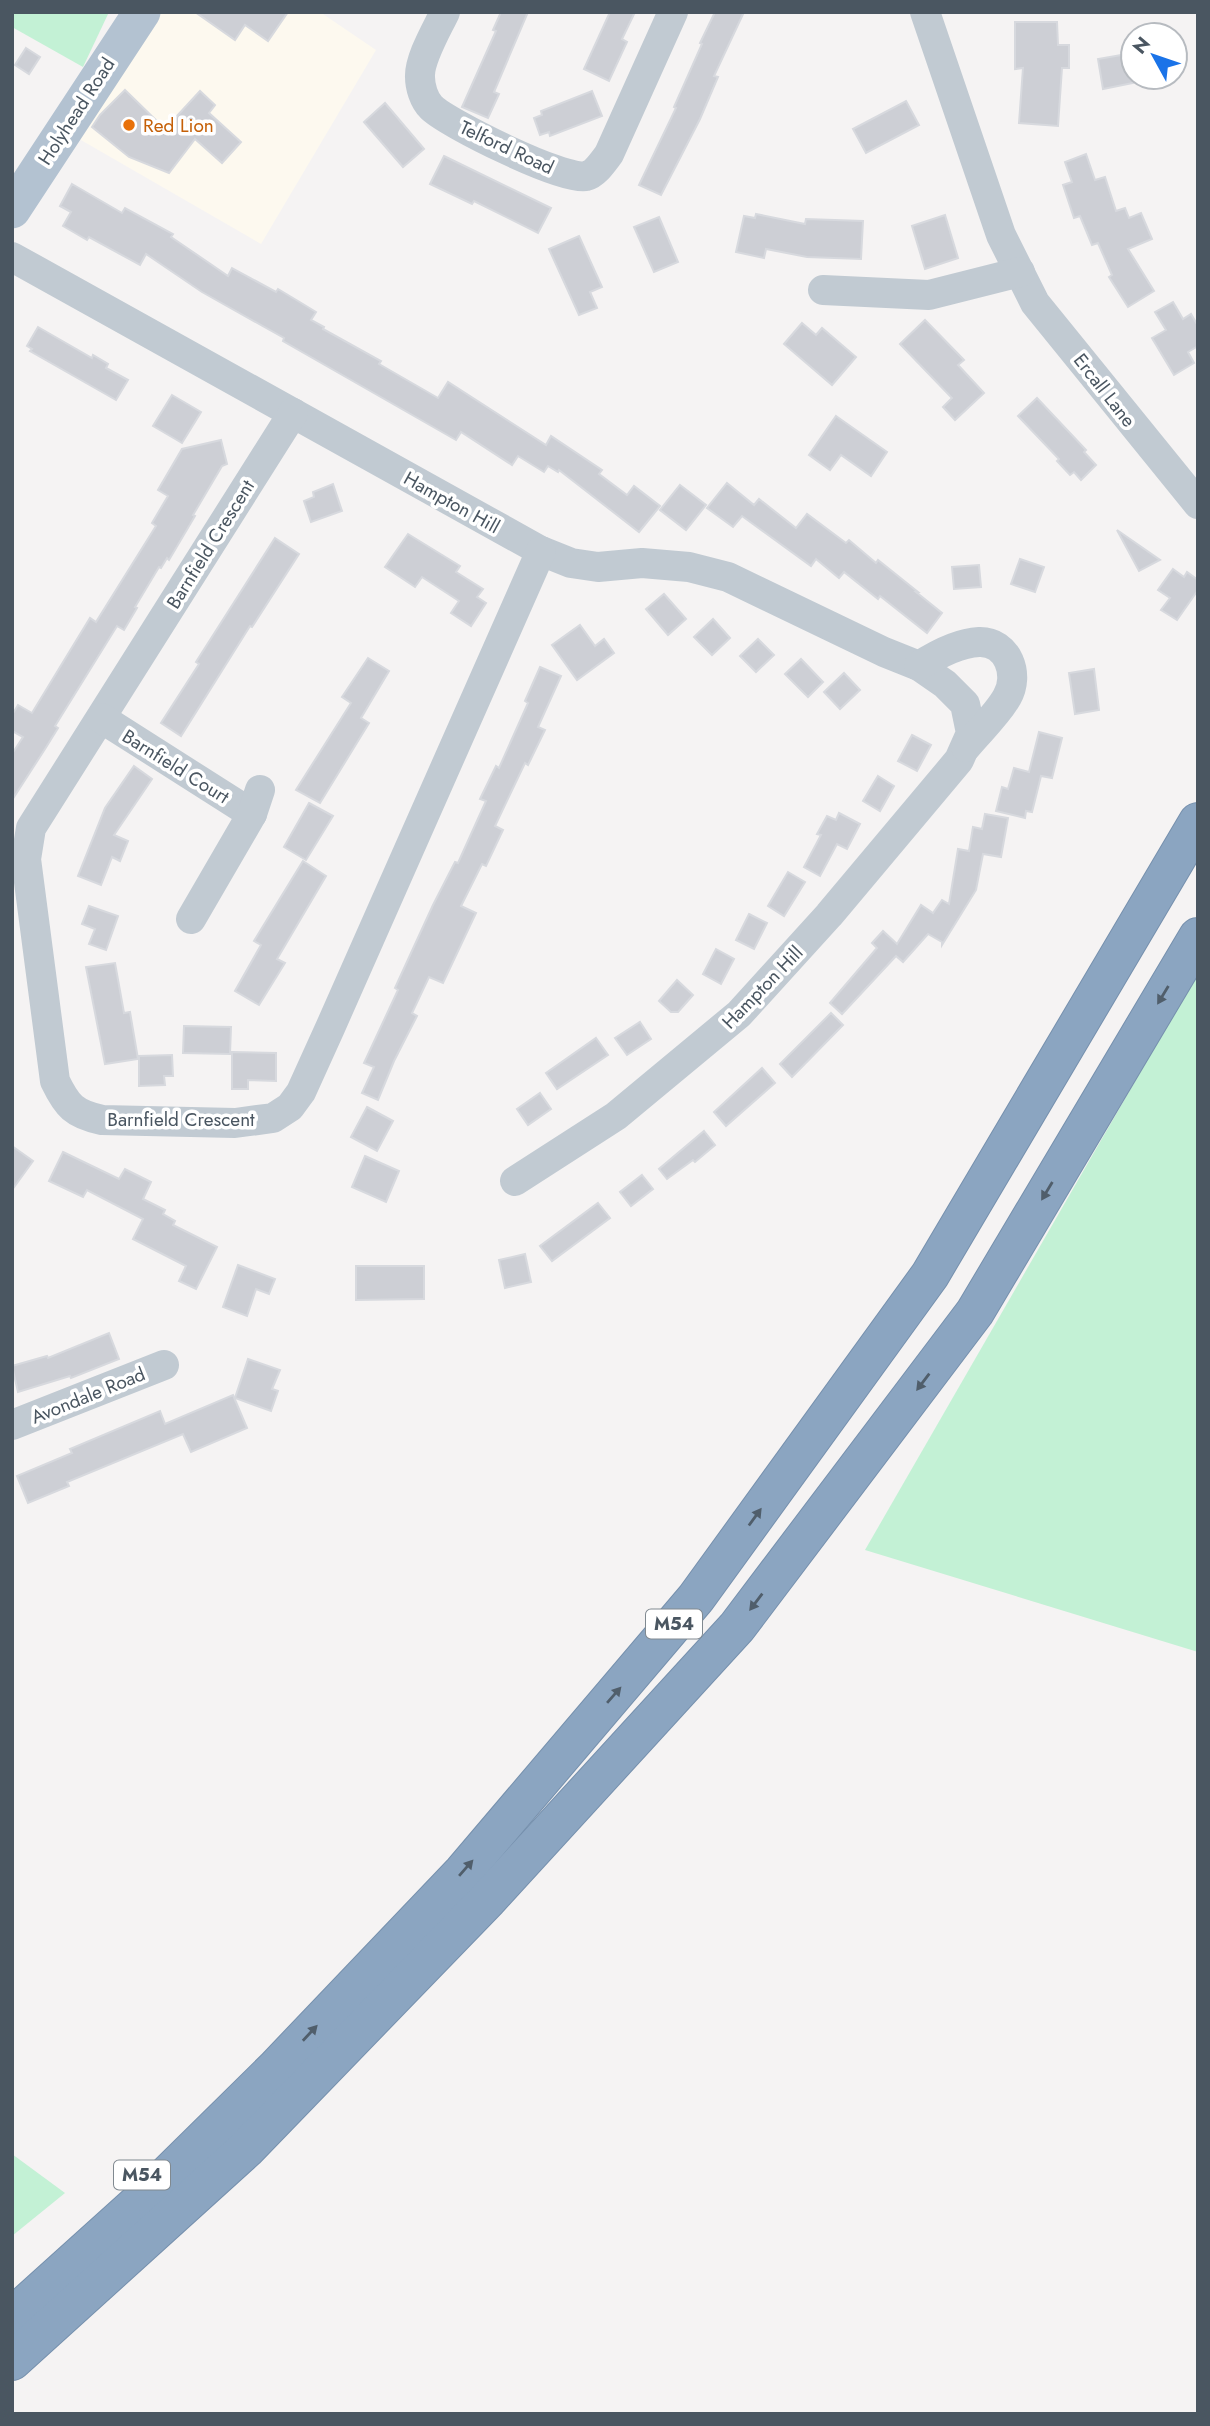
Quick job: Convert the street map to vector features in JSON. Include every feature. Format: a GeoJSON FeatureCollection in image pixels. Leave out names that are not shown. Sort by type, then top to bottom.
{"type":"FeatureCollection","features":[{"type":"Feature","properties":{"kind":"highway","name":"M54"},"geometry":{"type":"LineString","coordinates":[[12,2317],[145,2197],[275,2069],[463,1872],[696,1598],[930,1275],[1198,822]]}},
{"type":"Feature","properties":{"kind":"highway","name":"M54"},"geometry":{"type":"LineString","coordinates":[[12,2361],[246,2149],[488,1899],[737,1627],[975,1312],[1198,937]]}},
{"type":"Feature","properties":{"kind":"highway","name":"M54"},"geometry":{"type":"LineString","coordinates":[[12,2285],[97,2210],[275,2069]]}},
{"type":"Feature","properties":{"kind":"main road","name":"Holyhead Road"},"geometry":{"type":"LineString","coordinates":[[12,210],[142,12]]}},
{"type":"Feature","properties":{"kind":"street","name":"Telford Road"},"geometry":{"type":"LineString","coordinates":[[445,12],[421,66],[420,77],[428,104],[441,116],[521,156],[567,176],[586,177],[609,154],[673,12]]}},
{"type":"Feature","properties":{"kind":"street","name":"Ercall Lane"},"geometry":{"type":"LineString","coordinates":[[925,12],[1001,234],[1035,303],[1198,505]]}},
{"type":"Feature","properties":{"kind":"street","name":"Hampton Hill"},"geometry":{"type":"LineString","coordinates":[[12,257],[541,551],[572,563],[598,567],[642,563],[688,567],[728,578],[919,666],[945,684],[965,704],[971,733],[959,760],[829,915],[739,1014],[617,1116],[515,1181]]}},
{"type":"Feature","properties":{"kind":"street"},"geometry":{"type":"LineString","coordinates":[[823,290],[929,295],[1020,272]]}},
{"type":"Feature","properties":{"kind":"street","name":"Barnfield Crescent"},"geometry":{"type":"LineString","coordinates":[[293,413],[31,828],[26,859],[55,1082],[73,1110],[85,1116],[102,1119],[235,1123],[273,1118],[290,1107],[301,1092],[541,551]]}},
{"type":"Feature","properties":{"kind":"street","name":"Hampton Hill"},"geometry":{"type":"LineString","coordinates":[[919,666],[942,652],[978,642],[990,644],[1001,651],[1010,662],[1013,675],[1007,698],[966,747]]}},
{"type":"Feature","properties":{"kind":"street","name":"Barnfield Court"},"geometry":{"type":"LineString","coordinates":[[101,718],[256,802],[191,919]]}},
{"type":"Feature","properties":{"kind":"street","name":"Avondale Road"},"geometry":{"type":"LineString","coordinates":[[12,1425],[164,1365]]}},
{"type":"Feature","properties":{"kind":"shaded area"},"geometry":{"type":"Polygon","coordinates":[[[153,12],[320,12],[376,50],[261,244],[74,136],[153,12]]]}},
{"type":"Feature","properties":{"kind":"green space"},"geometry":{"type":"Polygon","coordinates":[[[12,12],[109,12],[83,67],[12,27],[12,12]]]}},
{"type":"Feature","properties":{"kind":"green space"},"geometry":{"type":"Polygon","coordinates":[[[1198,972],[1198,1652],[865,1550],[1198,972]]]}},
{"type":"Feature","properties":{"kind":"green space"},"geometry":{"type":"Polygon","coordinates":[[[12,2154],[65,2193],[12,2236],[12,2154]]]}},
{"type":"Feature","properties":{"kind":"building"},"geometry":{"type":"Polygon","coordinates":[[[195,12],[288,12],[268,41],[245,25],[235,40],[195,12]]]}},
{"type":"Feature","properties":{"kind":"building"},"geometry":{"type":"Polygon","coordinates":[[[501,12],[528,12],[494,92],[499,94],[488,118],[462,107],[496,31],[493,30],[501,12]]]}},
{"type":"Feature","properties":{"kind":"building"},"geometry":{"type":"Polygon","coordinates":[[[610,12],[635,12],[622,39],[627,42],[609,81],[584,69],[610,12]]]}},
{"type":"Feature","properties":{"kind":"building"},"geometry":{"type":"Polygon","coordinates":[[[715,12],[744,12],[714,76],[718,77],[700,119],[661,195],[639,185],[676,108],[674,107],[702,44],[700,43],[715,12]]]}},
{"type":"Feature","properties":{"kind":"building"},"geometry":{"type":"Polygon","coordinates":[[[1015,22],[1057,22],[1058,45],[1069,45],[1069,68],[1062,68],[1058,126],[1019,123],[1023,68],[1015,69],[1015,22]]]}},
{"type":"Feature","properties":{"kind":"building"},"geometry":{"type":"Polygon","coordinates":[[[26,48],[40,57],[29,74],[15,65],[26,48]]]}},
{"type":"Feature","properties":{"kind":"building"},"geometry":{"type":"Polygon","coordinates":[[[1119,55],[1119,86],[1103,89],[1098,59],[1119,55]]]}},
{"type":"Feature","properties":{"kind":"building"},"geometry":{"type":"Polygon","coordinates":[[[125,90],[165,129],[200,91],[215,105],[209,113],[241,142],[222,163],[195,139],[169,173],[129,157],[92,127],[125,90]]]}},
{"type":"Feature","properties":{"kind":"building"},"geometry":{"type":"Polygon","coordinates":[[[592,91],[602,116],[550,136],[549,132],[540,135],[534,118],[542,115],[541,111],[592,91]]]}},
{"type":"Feature","properties":{"kind":"building"},"geometry":{"type":"Polygon","coordinates":[[[906,101],[919,125],[866,153],[853,129],[906,101]]]}},
{"type":"Feature","properties":{"kind":"building"},"geometry":{"type":"Polygon","coordinates":[[[385,103],[424,149],[403,167],[364,122],[385,103]]]}},
{"type":"Feature","properties":{"kind":"building"},"geometry":{"type":"Polygon","coordinates":[[[1086,154],[1095,180],[1105,177],[1116,211],[1125,208],[1129,218],[1141,213],[1152,239],[1128,249],[1154,291],[1128,307],[1109,277],[1112,275],[1098,243],[1092,245],[1080,216],[1074,218],[1063,185],[1072,182],[1065,162],[1086,154]]]}},
{"type":"Feature","properties":{"kind":"building"},"geometry":{"type":"Polygon","coordinates":[[[444,156],[551,208],[538,233],[474,201],[472,204],[430,184],[444,156]]]}},
{"type":"Feature","properties":{"kind":"building"},"geometry":{"type":"Polygon","coordinates":[[[72,184],[122,213],[125,208],[173,234],[171,237],[228,276],[232,268],[276,292],[278,289],[316,312],[311,320],[324,327],[323,329],[381,361],[379,364],[438,398],[448,382],[546,445],[551,436],[602,470],[599,474],[627,495],[634,486],[660,506],[639,532],[559,470],[558,472],[548,466],[544,472],[518,456],[512,465],[461,432],[456,440],[283,341],[284,338],[202,292],[146,254],[140,265],[89,237],[87,240],[63,226],[71,212],[60,206],[72,184]]]}},
{"type":"Feature","properties":{"kind":"building"},"geometry":{"type":"Polygon","coordinates":[[[756,214],[805,224],[806,219],[863,221],[861,259],[807,257],[766,249],[764,258],[736,252],[744,216],[755,218],[756,214]]]}},
{"type":"Feature","properties":{"kind":"building"},"geometry":{"type":"Polygon","coordinates":[[[945,215],[958,258],[925,269],[912,226],[945,215]]]}},
{"type":"Feature","properties":{"kind":"building"},"geometry":{"type":"Polygon","coordinates":[[[659,217],[678,262],[654,272],[634,227],[659,217]]]}},
{"type":"Feature","properties":{"kind":"building"},"geometry":{"type":"Polygon","coordinates":[[[579,236],[602,287],[590,292],[597,308],[579,315],[549,249],[579,236]]]}},
{"type":"Feature","properties":{"kind":"building"},"geometry":{"type":"Polygon","coordinates":[[[1173,302],[1183,319],[1191,314],[1198,326],[1198,346],[1188,352],[1194,363],[1174,375],[1152,338],[1166,330],[1155,312],[1173,302]]]}},
{"type":"Feature","properties":{"kind":"building"},"geometry":{"type":"Polygon","coordinates":[[[925,320],[964,360],[958,365],[984,393],[955,420],[943,407],[952,398],[900,344],[925,320]]]}},
{"type":"Feature","properties":{"kind":"building"},"geometry":{"type":"Polygon","coordinates":[[[802,323],[816,335],[822,328],[856,357],[832,385],[784,344],[802,323]]]}},
{"type":"Feature","properties":{"kind":"building"},"geometry":{"type":"Polygon","coordinates":[[[38,327],[92,358],[93,355],[108,364],[106,368],[128,380],[116,400],[30,351],[32,349],[27,346],[38,327]]]}},
{"type":"Feature","properties":{"kind":"building"},"geometry":{"type":"Polygon","coordinates":[[[172,395],[201,412],[182,443],[153,426],[172,395]]]}},
{"type":"Feature","properties":{"kind":"building"},"geometry":{"type":"Polygon","coordinates":[[[1037,398],[1086,450],[1084,452],[1096,465],[1081,480],[1074,472],[1070,475],[1057,461],[1059,459],[1018,416],[1037,398]]]}},
{"type":"Feature","properties":{"kind":"building"},"geometry":{"type":"Polygon","coordinates":[[[836,416],[887,452],[871,476],[841,455],[830,470],[809,455],[836,416]]]}},
{"type":"Feature","properties":{"kind":"building"},"geometry":{"type":"Polygon","coordinates":[[[221,440],[227,464],[222,466],[169,560],[167,558],[161,568],[159,567],[124,630],[117,626],[55,726],[58,728],[12,800],[12,754],[23,737],[12,731],[12,715],[18,705],[32,713],[90,618],[96,622],[156,526],[152,523],[168,496],[158,490],[182,449],[221,440]]]}},
{"type":"Feature","properties":{"kind":"building"},"geometry":{"type":"Polygon","coordinates":[[[727,483],[754,505],[759,499],[796,528],[807,514],[846,543],[849,540],[876,563],[878,560],[942,613],[927,633],[844,572],[839,578],[816,559],[811,566],[742,516],[733,527],[707,508],[727,483]]]}},
{"type":"Feature","properties":{"kind":"building"},"geometry":{"type":"Polygon","coordinates":[[[333,484],[342,511],[311,522],[304,501],[314,497],[313,492],[333,484]]]}},
{"type":"Feature","properties":{"kind":"building"},"geometry":{"type":"Polygon","coordinates":[[[680,485],[706,505],[686,530],[660,510],[680,485]]]}},
{"type":"Feature","properties":{"kind":"building"},"geometry":{"type":"Polygon","coordinates":[[[1117,530],[1160,560],[1139,571],[1117,530]]]}},
{"type":"Feature","properties":{"kind":"building"},"geometry":{"type":"Polygon","coordinates":[[[408,534],[460,566],[456,572],[483,589],[477,597],[486,603],[471,626],[451,613],[459,601],[422,577],[415,587],[385,567],[408,534]]]}},
{"type":"Feature","properties":{"kind":"building"},"geometry":{"type":"Polygon","coordinates":[[[275,538],[299,554],[181,736],[161,723],[199,664],[196,662],[275,538]]]}},
{"type":"Feature","properties":{"kind":"building"},"geometry":{"type":"Polygon","coordinates":[[[1020,559],[1044,567],[1035,592],[1011,584],[1020,559]]]}},
{"type":"Feature","properties":{"kind":"building"},"geometry":{"type":"Polygon","coordinates":[[[979,565],[981,587],[954,589],[952,567],[979,565]]]}},
{"type":"Feature","properties":{"kind":"building"},"geometry":{"type":"Polygon","coordinates":[[[1173,569],[1184,577],[1187,572],[1198,580],[1198,590],[1177,620],[1161,610],[1170,598],[1158,590],[1173,569]]]}},
{"type":"Feature","properties":{"kind":"building"},"geometry":{"type":"Polygon","coordinates":[[[664,594],[686,619],[668,635],[646,609],[664,594]]]}},
{"type":"Feature","properties":{"kind":"building"},"geometry":{"type":"Polygon","coordinates":[[[713,619],[730,638],[712,655],[694,637],[713,619]]]}},
{"type":"Feature","properties":{"kind":"building"},"geometry":{"type":"Polygon","coordinates":[[[580,625],[595,646],[604,639],[614,653],[577,680],[552,645],[580,625]]]}},
{"type":"Feature","properties":{"kind":"building"},"geometry":{"type":"Polygon","coordinates":[[[758,639],[774,655],[756,672],[740,656],[758,639]]]}},
{"type":"Feature","properties":{"kind":"building"},"geometry":{"type":"Polygon","coordinates":[[[368,658],[389,671],[361,718],[369,723],[320,803],[296,790],[351,703],[342,697],[368,658]]]}},
{"type":"Feature","properties":{"kind":"building"},"geometry":{"type":"Polygon","coordinates":[[[801,659],[823,682],[808,697],[785,674],[801,659]]]}},
{"type":"Feature","properties":{"kind":"building"},"geometry":{"type":"Polygon","coordinates":[[[540,667],[561,676],[538,727],[545,730],[528,765],[525,763],[495,826],[503,830],[486,866],[482,864],[461,906],[476,913],[443,983],[429,977],[412,1013],[417,1016],[378,1100],[362,1093],[374,1067],[364,1063],[433,905],[455,862],[458,863],[486,801],[480,799],[496,766],[499,768],[528,703],[525,701],[540,667]]]}},
{"type":"Feature","properties":{"kind":"building"},"geometry":{"type":"Polygon","coordinates":[[[1094,669],[1099,710],[1075,714],[1069,673],[1094,669]]]}},
{"type":"Feature","properties":{"kind":"building"},"geometry":{"type":"Polygon","coordinates":[[[844,673],[860,690],[840,709],[824,692],[844,673]]]}},
{"type":"Feature","properties":{"kind":"building"},"geometry":{"type":"Polygon","coordinates":[[[1039,732],[1062,738],[1052,778],[1041,776],[1032,812],[1026,811],[1025,818],[996,811],[1002,787],[1008,789],[1014,768],[1029,772],[1039,732]]]}},
{"type":"Feature","properties":{"kind":"building"},"geometry":{"type":"Polygon","coordinates":[[[912,735],[931,745],[917,771],[898,761],[912,735]]]}},
{"type":"Feature","properties":{"kind":"building"},"geometry":{"type":"Polygon","coordinates":[[[134,766],[152,779],[114,835],[128,841],[120,861],[112,857],[101,885],[78,876],[105,808],[134,766]]]}},
{"type":"Feature","properties":{"kind":"building"},"geometry":{"type":"Polygon","coordinates":[[[878,776],[894,786],[880,811],[863,801],[878,776]]]}},
{"type":"Feature","properties":{"kind":"building"},"geometry":{"type":"Polygon","coordinates":[[[309,803],[333,816],[306,860],[284,847],[309,803]]]}},
{"type":"Feature","properties":{"kind":"building"},"geometry":{"type":"Polygon","coordinates":[[[839,813],[860,824],[847,849],[837,844],[820,876],[804,867],[821,835],[817,834],[827,816],[836,820],[839,813]]]}},
{"type":"Feature","properties":{"kind":"building"},"geometry":{"type":"Polygon","coordinates":[[[985,814],[1008,818],[1001,857],[983,854],[976,890],[942,945],[942,942],[928,934],[903,962],[896,956],[842,1014],[830,1003],[877,948],[872,943],[883,931],[897,944],[921,905],[933,913],[942,900],[949,904],[958,849],[969,851],[973,827],[982,829],[985,814]]]}},
{"type":"Feature","properties":{"kind":"building"},"geometry":{"type":"Polygon","coordinates":[[[303,861],[326,876],[277,959],[285,963],[259,1005],[235,991],[261,945],[254,941],[303,861]]]}},
{"type":"Feature","properties":{"kind":"building"},"geometry":{"type":"Polygon","coordinates":[[[788,872],[805,882],[784,916],[768,906],[788,872]]]}},
{"type":"Feature","properties":{"kind":"building"},"geometry":{"type":"Polygon","coordinates":[[[89,906],[118,916],[106,950],[89,944],[95,929],[82,924],[89,906]]]}},
{"type":"Feature","properties":{"kind":"building"},"geometry":{"type":"Polygon","coordinates":[[[749,914],[767,923],[754,949],[736,940],[749,914]]]}},
{"type":"Feature","properties":{"kind":"building"},"geometry":{"type":"Polygon","coordinates":[[[716,949],[734,959],[721,984],[703,974],[716,949]]]}},
{"type":"Feature","properties":{"kind":"building"},"geometry":{"type":"Polygon","coordinates":[[[115,963],[124,1013],[130,1012],[138,1059],[105,1064],[86,967],[115,963]]]}},
{"type":"Feature","properties":{"kind":"building"},"geometry":{"type":"Polygon","coordinates":[[[677,980],[693,995],[678,1012],[671,1012],[659,1001],[677,980]]]}},
{"type":"Feature","properties":{"kind":"building"},"geometry":{"type":"Polygon","coordinates":[[[831,1013],[843,1025],[792,1077],[780,1064],[831,1013]]]}},
{"type":"Feature","properties":{"kind":"building"},"geometry":{"type":"Polygon","coordinates":[[[640,1022],[651,1039],[627,1055],[615,1038],[640,1022]]]}},
{"type":"Feature","properties":{"kind":"building"},"geometry":{"type":"Polygon","coordinates":[[[184,1026],[231,1027],[230,1054],[183,1053],[184,1026]]]}},
{"type":"Feature","properties":{"kind":"building"},"geometry":{"type":"Polygon","coordinates":[[[596,1038],[608,1055],[557,1089],[546,1073],[596,1038]]]}},
{"type":"Feature","properties":{"kind":"building"},"geometry":{"type":"Polygon","coordinates":[[[232,1052],[276,1053],[276,1081],[248,1080],[248,1089],[232,1089],[232,1052]]]}},
{"type":"Feature","properties":{"kind":"building"},"geometry":{"type":"Polygon","coordinates":[[[172,1055],[173,1076],[164,1076],[165,1085],[139,1086],[139,1056],[172,1055]]]}},
{"type":"Feature","properties":{"kind":"building"},"geometry":{"type":"Polygon","coordinates":[[[762,1068],[775,1083],[726,1126],[714,1112],[762,1068]]]}},
{"type":"Feature","properties":{"kind":"building"},"geometry":{"type":"Polygon","coordinates":[[[540,1093],[551,1109],[528,1125],[517,1109],[540,1093]]]}},
{"type":"Feature","properties":{"kind":"building"},"geometry":{"type":"Polygon","coordinates":[[[367,1107],[393,1121],[377,1151],[351,1137],[367,1107]]]}},
{"type":"Feature","properties":{"kind":"building"},"geometry":{"type":"Polygon","coordinates":[[[704,1131],[715,1145],[695,1162],[693,1160],[667,1179],[659,1169],[704,1131]]]}},
{"type":"Feature","properties":{"kind":"building"},"geometry":{"type":"Polygon","coordinates":[[[12,1146],[33,1161],[12,1190],[12,1146]]]}},
{"type":"Feature","properties":{"kind":"building"},"geometry":{"type":"Polygon","coordinates":[[[63,1152],[119,1179],[125,1169],[151,1182],[143,1199],[165,1210],[163,1214],[175,1221],[173,1225],[217,1247],[196,1289],[179,1281],[186,1266],[133,1239],[143,1219],[87,1190],[83,1197],[49,1181],[63,1152]]]}},
{"type":"Feature","properties":{"kind":"building"},"geometry":{"type":"Polygon","coordinates":[[[365,1156],[399,1171],[386,1202],[352,1187],[365,1156]]]}},
{"type":"Feature","properties":{"kind":"building"},"geometry":{"type":"Polygon","coordinates":[[[642,1175],[653,1189],[631,1206],[620,1192],[642,1175]]]}},
{"type":"Feature","properties":{"kind":"building"},"geometry":{"type":"Polygon","coordinates":[[[598,1203],[610,1218],[552,1261],[540,1246],[598,1203]]]}},
{"type":"Feature","properties":{"kind":"building"},"geometry":{"type":"Polygon","coordinates":[[[525,1254],[531,1282],[505,1288],[499,1260],[525,1254]]]}},
{"type":"Feature","properties":{"kind":"building"},"geometry":{"type":"Polygon","coordinates":[[[238,1265],[275,1279],[269,1294],[256,1289],[247,1316],[223,1307],[238,1265]]]}},
{"type":"Feature","properties":{"kind":"building"},"geometry":{"type":"Polygon","coordinates":[[[356,1266],[424,1266],[424,1299],[356,1300],[356,1266]]]}},
{"type":"Feature","properties":{"kind":"building"},"geometry":{"type":"Polygon","coordinates":[[[109,1333],[119,1359],[71,1378],[70,1376],[18,1392],[12,1366],[47,1356],[48,1358],[109,1333]]]}},
{"type":"Feature","properties":{"kind":"building"},"geometry":{"type":"Polygon","coordinates":[[[248,1359],[280,1370],[272,1389],[278,1391],[271,1411],[235,1398],[248,1359]]]}},
{"type":"Feature","properties":{"kind":"building"},"geometry":{"type":"Polygon","coordinates":[[[233,1395],[247,1428],[191,1452],[183,1434],[67,1482],[69,1486],[28,1503],[17,1476],[72,1453],[70,1449],[160,1411],[165,1424],[233,1395]]]}},
{"type":"Feature","properties":{"kind":"place","name":"Red Lion"},"geometry":{"type":"Point","coordinates":[129,125]}}]}
